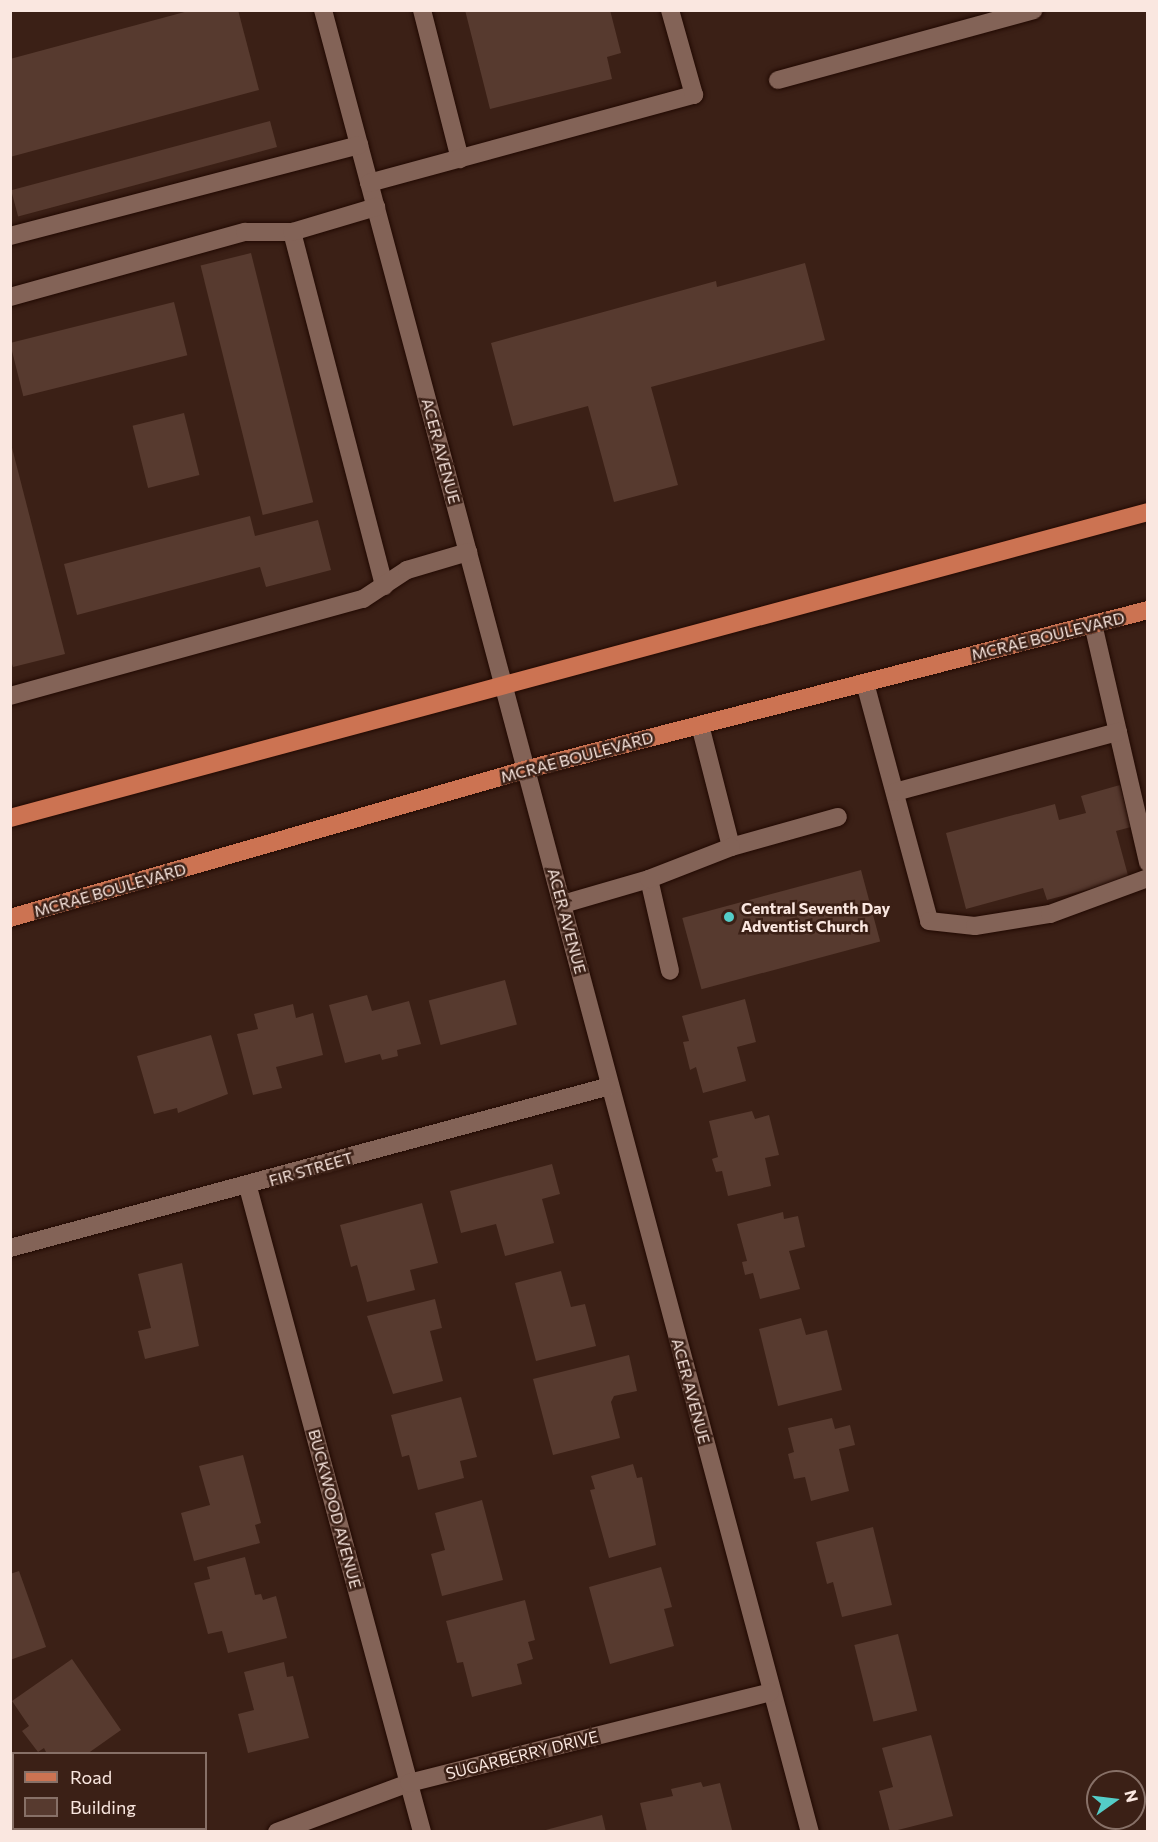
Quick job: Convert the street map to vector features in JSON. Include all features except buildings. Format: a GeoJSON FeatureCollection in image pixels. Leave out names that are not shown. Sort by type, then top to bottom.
{"type":"FeatureCollection","features":[{"type":"Feature","properties":{"kind":"main road"},"geometry":{"type":"LineString","coordinates":[[10,818],[1148,512]]}},
{"type":"Feature","properties":{"kind":"main road","name":"MCRAE BOULEVARD"},"geometry":{"type":"LineString","coordinates":[[10,918],[528,770],[1148,610]]}},
{"type":"Feature","properties":{"kind":"street","name":"ACER AVENUE"},"geometry":{"type":"LineString","coordinates":[[323,10],[503,685],[528,770],[770,1692],[810,1832]]}},
{"type":"Feature","properties":{"kind":"street"},"geometry":{"type":"LineString","coordinates":[[422,10],[460,159]]}},
{"type":"Feature","properties":{"kind":"street"},"geometry":{"type":"LineString","coordinates":[[369,183],[694,95],[670,10]]}},
{"type":"Feature","properties":{"kind":"street"},"geometry":{"type":"LineString","coordinates":[[778,80],[1034,10]]}},
{"type":"Feature","properties":{"kind":"street"},"geometry":{"type":"LineString","coordinates":[[10,236],[359,145]]}},
{"type":"Feature","properties":{"kind":"street"},"geometry":{"type":"LineString","coordinates":[[10,297],[245,232],[292,232],[376,207]]}},
{"type":"Feature","properties":{"kind":"street"},"geometry":{"type":"LineString","coordinates":[[292,232],[384,586]]}},
{"type":"Feature","properties":{"kind":"street"},"geometry":{"type":"LineString","coordinates":[[10,696],[363,599],[407,570],[468,552]]}},
{"type":"Feature","properties":{"kind":"street"},"geometry":{"type":"LineString","coordinates":[[1093,624],[1148,864]]}},
{"type":"Feature","properties":{"kind":"street"},"geometry":{"type":"LineString","coordinates":[[865,682],[930,921],[975,926],[1050,914],[1148,879]]}},
{"type":"Feature","properties":{"kind":"street"},"geometry":{"type":"LineString","coordinates":[[700,725],[731,847]]}},
{"type":"Feature","properties":{"kind":"street"},"geometry":{"type":"LineString","coordinates":[[895,792],[1118,732]]}},
{"type":"Feature","properties":{"kind":"street"},"geometry":{"type":"LineString","coordinates":[[563,904],[649,879],[731,847],[838,817]]}},
{"type":"Feature","properties":{"kind":"street"},"geometry":{"type":"LineString","coordinates":[[649,879],[670,971]]}},
{"type":"Feature","properties":{"kind":"street","name":"FIR STREET"},"geometry":{"type":"LineString","coordinates":[[10,1248],[248,1187],[610,1086]]}},
{"type":"Feature","properties":{"kind":"street","name":"BUCKWOOD AVENUE"},"geometry":{"type":"LineString","coordinates":[[248,1187],[422,1832]]}},
{"type":"Feature","properties":{"kind":"street","name":"SUGARBERRY DRIVE"},"geometry":{"type":"LineString","coordinates":[[277,1832],[410,1784],[770,1692]]}},
{"type":"Feature","properties":{"kind":"place","name":"Central Seventh Day Adventist Church"},"geometry":{"type":"Point","coordinates":[729,917]}}]}
